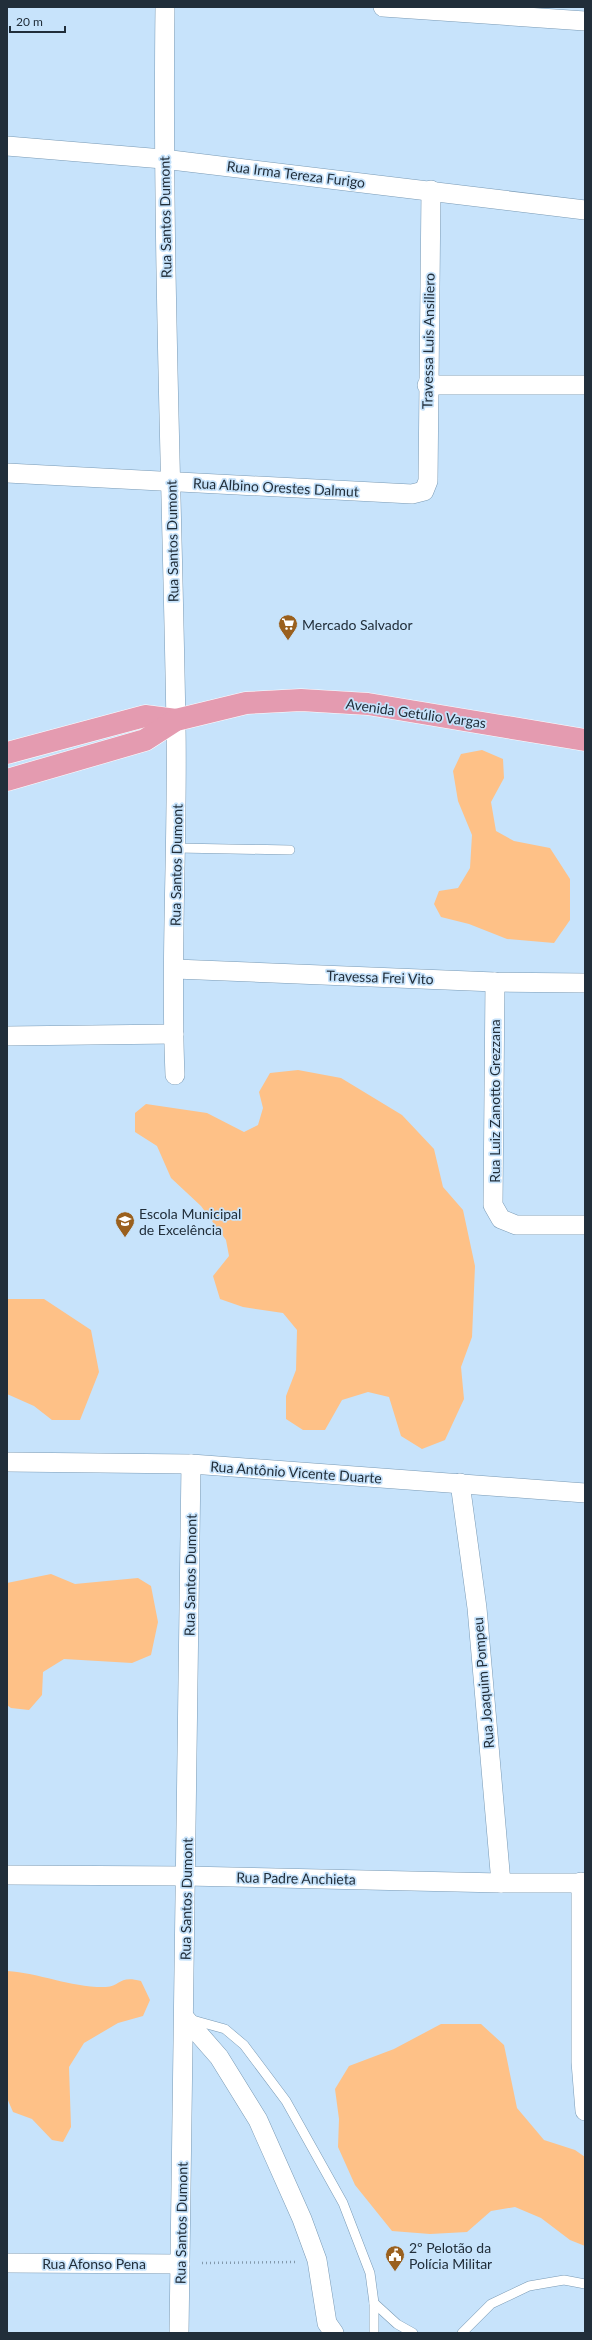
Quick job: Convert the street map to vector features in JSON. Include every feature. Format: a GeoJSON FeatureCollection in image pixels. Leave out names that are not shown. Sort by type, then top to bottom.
{"type":"FeatureCollection","features":[{"type":"Feature","properties":{"kind":"main road","name":"Avenida Getúlio Vargas"},"geometry":{"type":"LineString","coordinates":[[7,780],[145,740],[176,720],[246,703],[301,700],[368,704],[585,740]]}},
{"type":"Feature","properties":{"kind":"main road","name":"Avenida Getúlio Vargas"},"geometry":{"type":"LineString","coordinates":[[7,753],[145,716],[176,720]]}},
{"type":"Feature","properties":{"kind":"street","name":"Rua Santos Dumont"},"geometry":{"type":"LineString","coordinates":[[165,7],[163,159],[176,720],[177,848],[174,1034],[175,1075]]}},
{"type":"Feature","properties":{"kind":"street"},"geometry":{"type":"LineString","coordinates":[[383,7],[585,20]]}},
{"type":"Feature","properties":{"kind":"street","name":"Rua Irma Tereza Furigo"},"geometry":{"type":"LineString","coordinates":[[7,146],[163,159],[431,190],[585,210]]}},
{"type":"Feature","properties":{"kind":"street","name":"Travessa Luis Ansiliero"},"geometry":{"type":"LineString","coordinates":[[424,491],[428,481],[427,385],[431,190]]}},
{"type":"Feature","properties":{"kind":"street"},"geometry":{"type":"LineString","coordinates":[[427,385],[585,385]]}},
{"type":"Feature","properties":{"kind":"street","name":"Rua Albino Orestes Dalmut"},"geometry":{"type":"LineString","coordinates":[[7,473],[412,494],[424,491]]}},
{"type":"Feature","properties":{"kind":"street","name":"Travessa Frei Vito"},"geometry":{"type":"LineString","coordinates":[[175,969],[495,982],[585,983]]}},
{"type":"Feature","properties":{"kind":"street","name":"Rua Luiz Zanotto Grezzana"},"geometry":{"type":"LineString","coordinates":[[495,982],[493,1205],[501,1219],[516,1225],[585,1225]]}},
{"type":"Feature","properties":{"kind":"street"},"geometry":{"type":"LineString","coordinates":[[7,1036],[174,1034]]}},
{"type":"Feature","properties":{"kind":"street","name":"Rua Antônio Vicente Duarte"},"geometry":{"type":"LineString","coordinates":[[7,1462],[191,1464],[585,1493]]}},
{"type":"Feature","properties":{"kind":"street","name":"Rua Santos Dumont"},"geometry":{"type":"LineString","coordinates":[[179,2333],[191,1464]]}},
{"type":"Feature","properties":{"kind":"street","name":"Rua Joaquim Pompeu"},"geometry":{"type":"LineString","coordinates":[[460,1483],[477,1608],[501,1883]]}},
{"type":"Feature","properties":{"kind":"street","name":"Rua Padre Anchieta"},"geometry":{"type":"LineString","coordinates":[[7,1875],[186,1876],[501,1883],[583,1882]]}},
{"type":"Feature","properties":{"kind":"street"},"geometry":{"type":"LineString","coordinates":[[583,1882],[582,2062],[585,2110]]}},
{"type":"Feature","properties":{"kind":"street"},"geometry":{"type":"LineString","coordinates":[[184,2017],[220,2057],[258,2120],[302,2219],[317,2260],[328,2322],[334,2333]]}},
{"type":"Feature","properties":{"kind":"street","name":"Rua Afonso Pena"},"geometry":{"type":"LineString","coordinates":[[7,2263],[180,2264]]}},
{"type":"Feature","properties":{"kind":"lane"},"geometry":{"type":"LineString","coordinates":[[177,848],[290,850]]}},
{"type":"Feature","properties":{"kind":"lane"},"geometry":{"type":"LineString","coordinates":[[184,2017],[225,2029],[244,2045],[286,2101],[343,2203],[370,2272],[374,2302],[374,2333]]}},
{"type":"Feature","properties":{"kind":"lane"},"geometry":{"type":"LineString","coordinates":[[462,2333],[491,2304],[529,2286],[564,2280],[585,2284]]}},
{"type":"Feature","properties":{"kind":"lane"},"geometry":{"type":"LineString","coordinates":[[374,2302],[397,2324],[413,2333]]}},
{"type":"Feature","properties":{"kind":"path"},"geometry":{"type":"LineString","coordinates":[[202,2263],[300,2262]]}},
{"type":"Feature","properties":{"kind":"shaded area"},"geometry":{"type":"Polygon","coordinates":[[[482,750],[503,759],[504,778],[491,802],[496,831],[514,841],[550,848],[570,879],[570,920],[554,943],[507,939],[469,924],[441,917],[434,904],[439,891],[458,888],[470,868],[472,835],[458,801],[453,771],[461,754],[482,750]]]}},
{"type":"Feature","properties":{"kind":"shaded area"},"geometry":{"type":"Polygon","coordinates":[[[298,1070],[341,1078],[402,1115],[434,1149],[443,1187],[463,1210],[475,1266],[472,1337],[461,1367],[464,1399],[445,1440],[422,1449],[401,1436],[389,1397],[368,1392],[342,1400],[325,1430],[303,1430],[286,1419],[286,1396],[296,1370],[297,1330],[283,1313],[243,1307],[220,1299],[213,1276],[229,1256],[226,1240],[201,1206],[171,1178],[157,1146],[135,1132],[135,1113],[146,1104],[207,1113],[244,1132],[258,1125],[263,1108],[259,1092],[270,1073],[298,1070]]]}},
{"type":"Feature","properties":{"kind":"shaded area"},"geometry":{"type":"Polygon","coordinates":[[[7,1299],[44,1299],[91,1330],[99,1372],[80,1420],[52,1420],[34,1406],[7,1394],[7,1299]]]}},
{"type":"Feature","properties":{"kind":"shaded area"},"geometry":{"type":"Polygon","coordinates":[[[51,1574],[75,1584],[138,1578],[151,1586],[158,1622],[151,1655],[132,1663],[64,1659],[43,1672],[42,1695],[29,1710],[11,1708],[7,1705],[7,1583],[51,1574]]]}},
{"type":"Feature","properties":{"kind":"shaded area"},"geometry":{"type":"Polygon","coordinates":[[[7,1971],[32,1974],[68,1983],[93,1987],[106,1987],[115,1985],[124,1980],[134,1979],[141,1981],[150,2000],[143,2016],[118,2023],[84,2043],[69,2067],[71,2127],[63,2142],[52,2140],[32,2119],[13,2112],[7,2098],[7,1971]]]}},
{"type":"Feature","properties":{"kind":"shaded area"},"geometry":{"type":"Polygon","coordinates":[[[441,2024],[481,2024],[504,2045],[517,2108],[544,2140],[575,2150],[585,2157],[585,2246],[570,2240],[541,2218],[515,2207],[491,2211],[467,2232],[430,2234],[392,2231],[355,2185],[338,2147],[339,2119],[335,2089],[349,2066],[394,2049],[441,2024]]]}},
{"type":"Feature","properties":{"kind":"place","name":"Mercado Salvador"},"geometry":{"type":"Point","coordinates":[288,641]}},
{"type":"Feature","properties":{"kind":"place","name":"Escola Municipal de Excelência"},"geometry":{"type":"Point","coordinates":[125,1238]}},
{"type":"Feature","properties":{"kind":"place","name":"2º Pelotão da Polícia Militar"},"geometry":{"type":"Point","coordinates":[395,2272]}}]}
